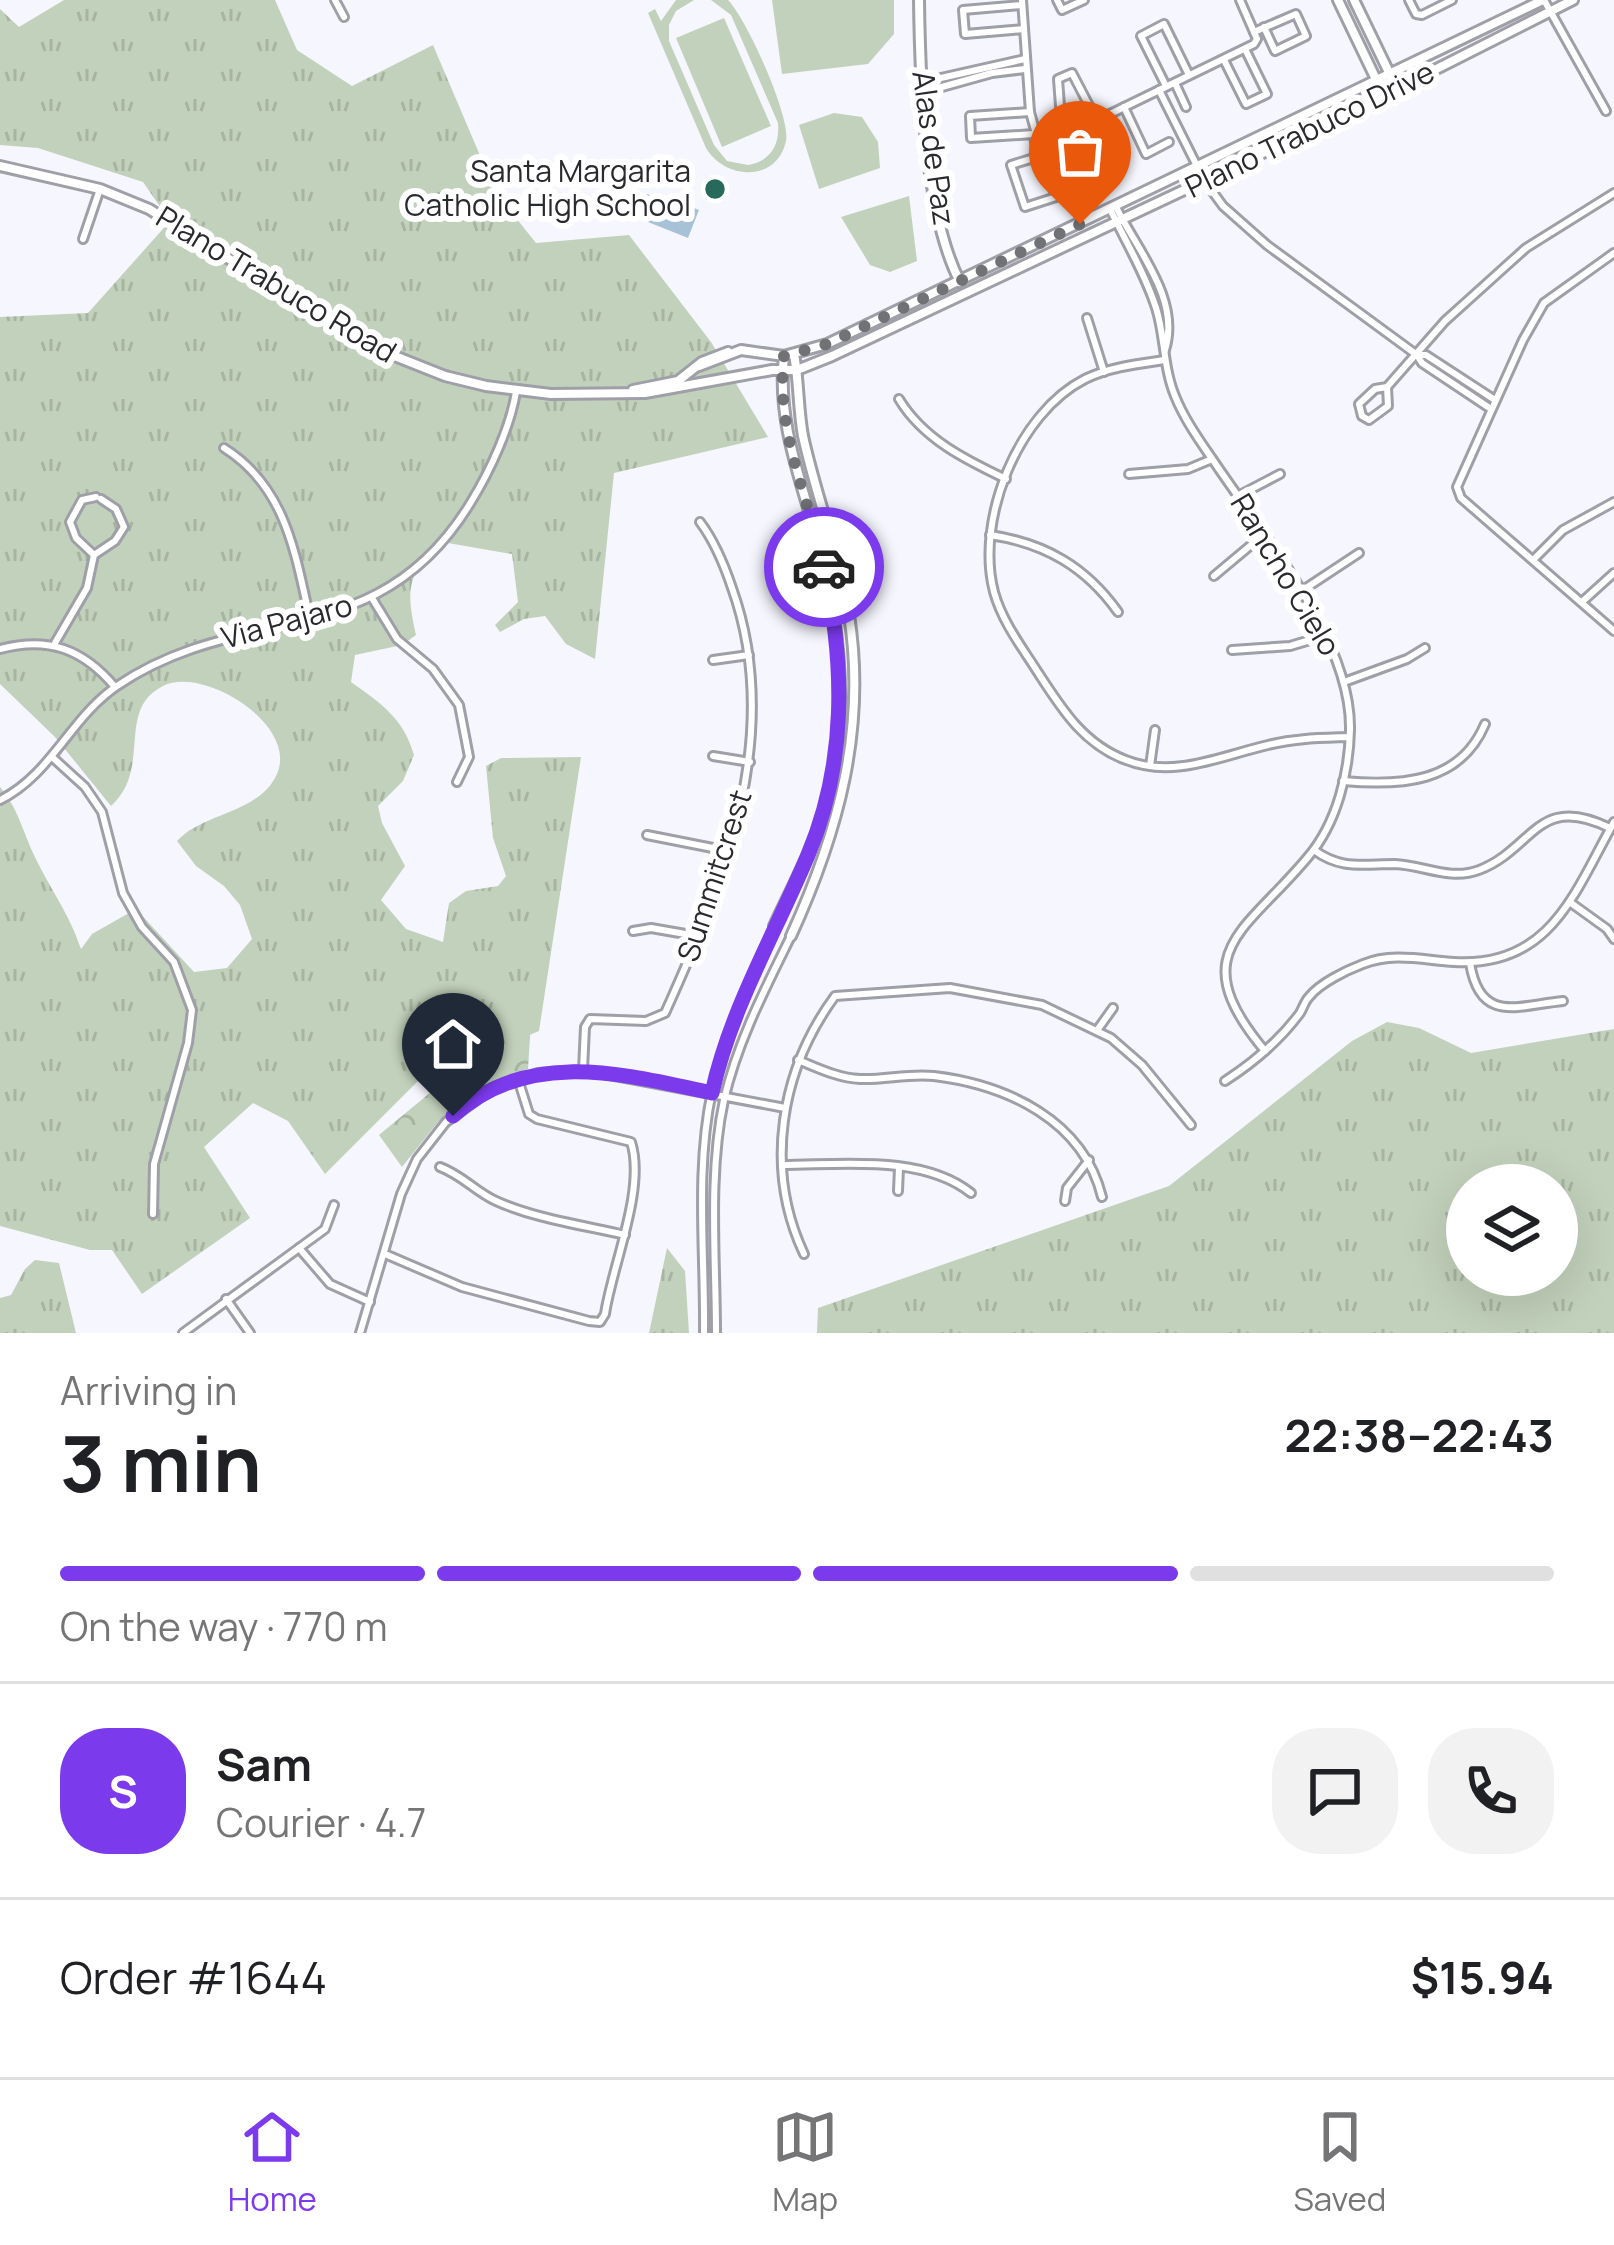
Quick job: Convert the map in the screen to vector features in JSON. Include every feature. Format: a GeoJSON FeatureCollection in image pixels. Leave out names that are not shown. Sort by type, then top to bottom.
{"type":"FeatureCollection","features":[{"type":"Feature","properties":{"kind":"street"},"geometry":{"type":"LineString","coordinates":[[335,0],[344,17]]}},
{"type":"Feature","properties":{"kind":"street","name":"Alas de Paz"},"geometry":{"type":"LineString","coordinates":[[919,0],[923,87],[940,215],[965,292]]}},
{"type":"Feature","properties":{"kind":"street"},"geometry":{"type":"LineString","coordinates":[[1057,0],[1062,10],[1084,0]]}},
{"type":"Feature","properties":{"kind":"street"},"geometry":{"type":"LineString","coordinates":[[1030,112],[970,116],[971,138],[1076,131],[1245,49],[1256,40],[1240,0]]}},
{"type":"Feature","properties":{"kind":"street"},"geometry":{"type":"LineString","coordinates":[[1338,0],[1384,95]]}},
{"type":"Feature","properties":{"kind":"street"},"geometry":{"type":"LineString","coordinates":[[1354,0],[1397,89]]}},
{"type":"Feature","properties":{"kind":"street"},"geometry":{"type":"LineString","coordinates":[[1409,0],[1416,14],[1422,15],[1452,0]]}},
{"type":"Feature","properties":{"kind":"street"},"geometry":{"type":"LineString","coordinates":[[1544,0],[1606,111]]}},
{"type":"Feature","properties":{"kind":"street","name":"Plano Trabuco Drive"},"geometry":{"type":"LineString","coordinates":[[789,355],[827,344],[1544,0]]}},
{"type":"Feature","properties":{"kind":"street","name":"Plano Trabuco Drive"},"geometry":{"type":"LineString","coordinates":[[782,370],[797,370],[1119,221],[1573,0]]}},
{"type":"Feature","properties":{"kind":"street"},"geometry":{"type":"LineString","coordinates":[[1024,29],[964,34],[962,10],[1022,3],[1037,157]]}},
{"type":"Feature","properties":{"kind":"street"},"geometry":{"type":"LineString","coordinates":[[1254,32],[1296,14],[1306,36],[1275,51],[1264,28]]}},
{"type":"Feature","properties":{"kind":"street"},"geometry":{"type":"LineString","coordinates":[[1189,75],[1164,25],[1141,36],[1204,180],[1241,225],[1417,355],[1426,355],[1464,388],[1493,404]]}},
{"type":"Feature","properties":{"kind":"street"},"geometry":{"type":"LineString","coordinates":[[1224,59],[1246,104],[1267,94],[1245,49]]}},
{"type":"Feature","properties":{"kind":"street"},"geometry":{"type":"LineString","coordinates":[[923,87],[1025,58]]}},
{"type":"Feature","properties":{"kind":"street"},"geometry":{"type":"LineString","coordinates":[[923,87],[1026,69]]}},
{"type":"Feature","properties":{"kind":"street"},"geometry":{"type":"LineString","coordinates":[[1062,133],[1058,80],[1072,73],[1097,121]]}},
{"type":"Feature","properties":{"kind":"street"},"geometry":{"type":"LineString","coordinates":[[1166,86],[1186,107]]}},
{"type":"Feature","properties":{"kind":"street"},"geometry":{"type":"LineString","coordinates":[[1124,107],[1146,154],[1169,142]]}},
{"type":"Feature","properties":{"kind":"street"},"geometry":{"type":"LineString","coordinates":[[1042,155],[1056,197],[1025,207],[1011,165],[1037,157],[1042,155]]}},
{"type":"Feature","properties":{"kind":"street","name":"Plano Trabuco Road"},"geometry":{"type":"LineString","coordinates":[[0,166],[100,189],[170,219],[367,345],[445,376],[516,392],[645,393],[782,370]]}},
{"type":"Feature","properties":{"kind":"street"},"geometry":{"type":"LineString","coordinates":[[83,239],[100,189]]}},
{"type":"Feature","properties":{"kind":"street"},"geometry":{"type":"LineString","coordinates":[[1387,387],[1388,406],[1383,414],[1369,419],[1362,416],[1359,404],[1366,394],[1387,387],[1462,303],[1526,248],[1614,194]]}},
{"type":"Feature","properties":{"kind":"street","name":"Rancho Cielo"},"geometry":{"type":"LineString","coordinates":[[1113,208],[1162,312]]}},
{"type":"Feature","properties":{"kind":"street","name":"Rancho Cielo"},"geometry":{"type":"LineString","coordinates":[[1119,221],[1161,288],[1164,356],[1175,398],[1327,635],[1344,682],[1349,737],[1343,781],[1330,820],[1314,850],[1238,931],[1226,960],[1232,1006],[1265,1051]]}},
{"type":"Feature","properties":{"kind":"street"},"geometry":{"type":"LineString","coordinates":[[1614,253],[1544,303],[1493,404],[1457,493],[1614,631]]}},
{"type":"Feature","properties":{"kind":"street"},"geometry":{"type":"LineString","coordinates":[[1150,292],[1161,288]]}},
{"type":"Feature","properties":{"kind":"street"},"geometry":{"type":"LineString","coordinates":[[1087,318],[1103,372]]}},
{"type":"Feature","properties":{"kind":"street","name":"Plano Trabuco Road"},"geometry":{"type":"LineString","coordinates":[[626,391],[678,381],[699,366],[734,352],[789,355]]}},
{"type":"Feature","properties":{"kind":"street"},"geometry":{"type":"LineString","coordinates":[[716,1333],[716,1187],[725,1096],[739,1051],[837,821],[854,724],[849,614],[802,431],[797,370],[789,355]]}},
{"type":"Feature","properties":{"kind":"street"},"geometry":{"type":"LineString","coordinates":[[704,1333],[703,1188],[712,1093],[727,1039],[807,856],[836,761],[840,701],[835,626],[820,548],[788,435],[782,370],[789,355]]}},
{"type":"Feature","properties":{"kind":"street"},"geometry":{"type":"LineString","coordinates":[[1164,356],[1078,383],[1028,429],[1006,479],[990,535],[990,574],[1000,609],[1079,730],[1125,760],[1178,768],[1270,744],[1349,737]]}},
{"type":"Feature","properties":{"kind":"street","name":"Via Pajaro"},"geometry":{"type":"LineString","coordinates":[[0,800],[22,788],[115,687],[178,653],[310,620],[372,598],[421,566],[458,524],[479,489],[516,392]]}},
{"type":"Feature","properties":{"kind":"street"},"geometry":{"type":"LineString","coordinates":[[899,399],[916,423],[952,451],[1006,479]]}},
{"type":"Feature","properties":{"kind":"street"},"geometry":{"type":"LineString","coordinates":[[224,448],[248,463],[279,508],[310,620]]}},
{"type":"Feature","properties":{"kind":"street"},"geometry":{"type":"LineString","coordinates":[[1129,474],[1188,469],[1213,459]]}},
{"type":"Feature","properties":{"kind":"street"},"geometry":{"type":"LineString","coordinates":[[1238,496],[1280,473]]}},
{"type":"Feature","properties":{"kind":"street"},"geometry":{"type":"LineString","coordinates":[[55,644],[87,588],[94,555],[115,541],[124,527],[116,509],[99,498],[82,500],[70,522],[76,538],[94,555]]}},
{"type":"Feature","properties":{"kind":"street"},"geometry":{"type":"LineString","coordinates":[[1534,559],[1563,530],[1614,502]]}},
{"type":"Feature","properties":{"kind":"street","name":"Summitcrest"},"geometry":{"type":"LineString","coordinates":[[584,1070],[585,1027],[590,1019],[658,1018],[665,1012],[728,851],[750,762],[749,655],[728,576],[700,522]]}},
{"type":"Feature","properties":{"kind":"street"},"geometry":{"type":"LineString","coordinates":[[990,535],[1042,548],[1066,560],[1101,588],[1118,612]]}},
{"type":"Feature","properties":{"kind":"street"},"geometry":{"type":"LineString","coordinates":[[1214,576],[1263,535]]}},
{"type":"Feature","properties":{"kind":"street"},"geometry":{"type":"LineString","coordinates":[[1300,592],[1359,553]]}},
{"type":"Feature","properties":{"kind":"street"},"geometry":{"type":"LineString","coordinates":[[1583,601],[1614,573]]}},
{"type":"Feature","properties":{"kind":"street"},"geometry":{"type":"LineString","coordinates":[[372,598],[397,639],[433,669],[459,705],[469,758],[457,782]]}},
{"type":"Feature","properties":{"kind":"street"},"geometry":{"type":"LineString","coordinates":[[1232,650],[1290,646],[1327,635]]}},
{"type":"Feature","properties":{"kind":"street"},"geometry":{"type":"LineString","coordinates":[[0,649],[55,644],[90,663],[115,687]]}},
{"type":"Feature","properties":{"kind":"street"},"geometry":{"type":"LineString","coordinates":[[1344,682],[1425,648]]}},
{"type":"Feature","properties":{"kind":"street"},"geometry":{"type":"LineString","coordinates":[[713,660],[749,655]]}},
{"type":"Feature","properties":{"kind":"street"},"geometry":{"type":"LineString","coordinates":[[1343,781],[1384,784],[1443,771],[1466,756],[1485,724]]}},
{"type":"Feature","properties":{"kind":"street"},"geometry":{"type":"LineString","coordinates":[[1150,766],[1155,730]]}},
{"type":"Feature","properties":{"kind":"street"},"geometry":{"type":"LineString","coordinates":[[713,756],[750,762]]}},
{"type":"Feature","properties":{"kind":"street"},"geometry":{"type":"LineString","coordinates":[[52,757],[85,787],[102,812],[123,893],[142,928],[174,962],[192,1010],[188,1043],[154,1164],[153,1214]]}},
{"type":"Feature","properties":{"kind":"street"},"geometry":{"type":"LineString","coordinates":[[1225,1081],[1265,1051],[1310,994],[1363,964],[1411,957],[1470,963],[1506,956],[1536,938],[1571,903],[1612,825],[1574,815],[1552,818],[1523,836],[1500,860],[1474,872],[1447,874],[1398,864],[1349,866],[1327,860],[1314,850]]}},
{"type":"Feature","properties":{"kind":"street"},"geometry":{"type":"LineString","coordinates":[[647,835],[728,851]]}},
{"type":"Feature","properties":{"kind":"street"},"geometry":{"type":"LineString","coordinates":[[1571,903],[1614,939]]}},
{"type":"Feature","properties":{"kind":"street"},"geometry":{"type":"LineString","coordinates":[[633,931],[651,928],[697,936]]}},
{"type":"Feature","properties":{"kind":"street"},"geometry":{"type":"LineString","coordinates":[[764,954],[778,961]]}},
{"type":"Feature","properties":{"kind":"street"},"geometry":{"type":"LineString","coordinates":[[1470,963],[1477,987],[1503,1008],[1520,1010],[1563,1000]]}},
{"type":"Feature","properties":{"kind":"street"},"geometry":{"type":"LineString","coordinates":[[804,1254],[796,1237],[782,1165],[785,1108],[798,1060],[835,996],[950,988],[1042,1005],[1098,1030],[1142,1065],[1191,1126]]}},
{"type":"Feature","properties":{"kind":"street"},"geometry":{"type":"LineString","coordinates":[[1098,1030],[1113,1008]]}},
{"type":"Feature","properties":{"kind":"street"},"geometry":{"type":"LineString","coordinates":[[798,1060],[860,1079],[938,1077],[1020,1100],[1054,1120],[1088,1160],[1102,1197]]}},
{"type":"Feature","properties":{"kind":"street"},"geometry":{"type":"LineString","coordinates":[[360,1333],[405,1184],[434,1134],[474,1099],[518,1079],[550,1071],[584,1070],[785,1108]]}},
{"type":"Feature","properties":{"kind":"street"},"geometry":{"type":"LineString","coordinates":[[384,1253],[462,1287],[600,1322],[625,1235],[635,1155],[631,1142],[529,1114],[518,1079]]}},
{"type":"Feature","properties":{"kind":"street"},"geometry":{"type":"LineString","coordinates":[[1065,1201],[1074,1175],[1088,1160]]}},
{"type":"Feature","properties":{"kind":"street"},"geometry":{"type":"LineString","coordinates":[[782,1165],[899,1168],[943,1175],[971,1193]]}},
{"type":"Feature","properties":{"kind":"street"},"geometry":{"type":"LineString","coordinates":[[440,1167],[513,1208],[625,1235]]}},
{"type":"Feature","properties":{"kind":"street"},"geometry":{"type":"LineString","coordinates":[[898,1191],[899,1168]]}},
{"type":"Feature","properties":{"kind":"street"},"geometry":{"type":"LineString","coordinates":[[183,1333],[325,1229],[334,1204]]}},
{"type":"Feature","properties":{"kind":"street"},"geometry":{"type":"LineString","coordinates":[[299,1248],[330,1284],[370,1302]]}},
{"type":"Feature","properties":{"kind":"street"},"geometry":{"type":"LineString","coordinates":[[226,1300],[250,1333]]}},
{"type":"Feature","properties":{"kind":"green space"},"geometry":{"type":"Polygon","coordinates":[[[64,0],[275,0],[297,50],[352,86],[433,45],[496,193],[536,243],[629,235],[711,342],[768,437],[614,473],[595,659],[566,644],[545,616],[524,619],[500,632],[495,625],[518,602],[512,554],[442,542],[421,564],[410,594],[416,635],[402,645],[355,655],[351,682],[398,722],[414,755],[403,781],[378,806],[405,866],[381,900],[406,929],[443,942],[449,903],[466,891],[498,886],[506,876],[493,838],[486,766],[501,758],[581,757],[539,1031],[417,1082],[325,1174],[288,1121],[253,1103],[204,1147],[250,1218],[142,1294],[112,1250],[90,1250],[0,1226],[0,787],[81,949],[92,934],[136,909],[194,972],[227,968],[252,939],[240,905],[224,886],[196,866],[177,841],[255,799],[275,778],[280,759],[275,739],[245,705],[201,684],[163,686],[141,710],[130,775],[111,806],[55,737],[0,684],[0,317],[88,313],[170,221],[143,182],[38,148],[0,145],[0,9],[19,27],[64,0]]]}},
{"type":"Feature","properties":{"kind":"green space"},"geometry":{"type":"Polygon","coordinates":[[[676,0],[694,0],[676,11],[669,25],[669,41],[714,145],[727,161],[748,165],[772,151],[778,123],[731,15],[711,0],[728,0],[756,46],[786,129],[781,155],[762,170],[737,171],[706,148],[648,13],[655,9],[661,21],[676,0]]]}},
{"type":"Feature","properties":{"kind":"green space"},"geometry":{"type":"Polygon","coordinates":[[[772,0],[894,0],[894,34],[868,64],[782,74],[772,0]]]}},
{"type":"Feature","properties":{"kind":"green space"},"geometry":{"type":"Polygon","coordinates":[[[724,18],[771,126],[722,147],[676,38],[724,18]]]}},
{"type":"Feature","properties":{"kind":"green space"},"geometry":{"type":"Polygon","coordinates":[[[834,113],[862,117],[878,142],[880,168],[819,189],[799,125],[834,113]]]}},
{"type":"Feature","properties":{"kind":"green space"},"geometry":{"type":"Polygon","coordinates":[[[909,196],[917,261],[890,272],[870,265],[841,217],[909,196]]]}},
{"type":"Feature","properties":{"kind":"green space"},"geometry":{"type":"Polygon","coordinates":[[[531,1021],[528,1069],[469,1096],[438,1122],[402,1167],[379,1135],[495,1039],[531,1021]]]}},
{"type":"Feature","properties":{"kind":"green space"},"geometry":{"type":"Polygon","coordinates":[[[1387,1022],[1419,1028],[1471,1053],[1614,1029],[1614,1333],[817,1333],[818,1308],[1169,1186],[1352,1041],[1387,1022]]]}},
{"type":"Feature","properties":{"kind":"green space"},"geometry":{"type":"Polygon","coordinates":[[[667,1248],[685,1271],[689,1333],[649,1333],[667,1248]]]}},
{"type":"Feature","properties":{"kind":"green space"},"geometry":{"type":"Polygon","coordinates":[[[35,1260],[59,1263],[76,1333],[0,1333],[0,1298],[11,1295],[35,1260]]]}},
{"type":"Feature","properties":{"kind":"water"},"geometry":{"type":"Polygon","coordinates":[[[647,194],[691,212],[699,210],[688,238],[638,218],[647,194]]]}},
{"type":"Feature","properties":{"kind":"way so far"},"geometry":{"type":"LineString","coordinates":[[824,567],[783,411],[784,356],[827,344],[1080,224]]}},
{"type":"Feature","properties":{"kind":"place","name":"Santa Margarita Catholic High School"},"geometry":{"type":"Point","coordinates":[715,189]}},
{"type":"Feature","properties":{"kind":"route"},"geometry":{"type":"LineString","coordinates":[[453,1116],[496,1087],[558,1070],[599,1072],[712,1093],[727,1039],[807,856],[836,761],[840,673],[824,567]]}}]}
